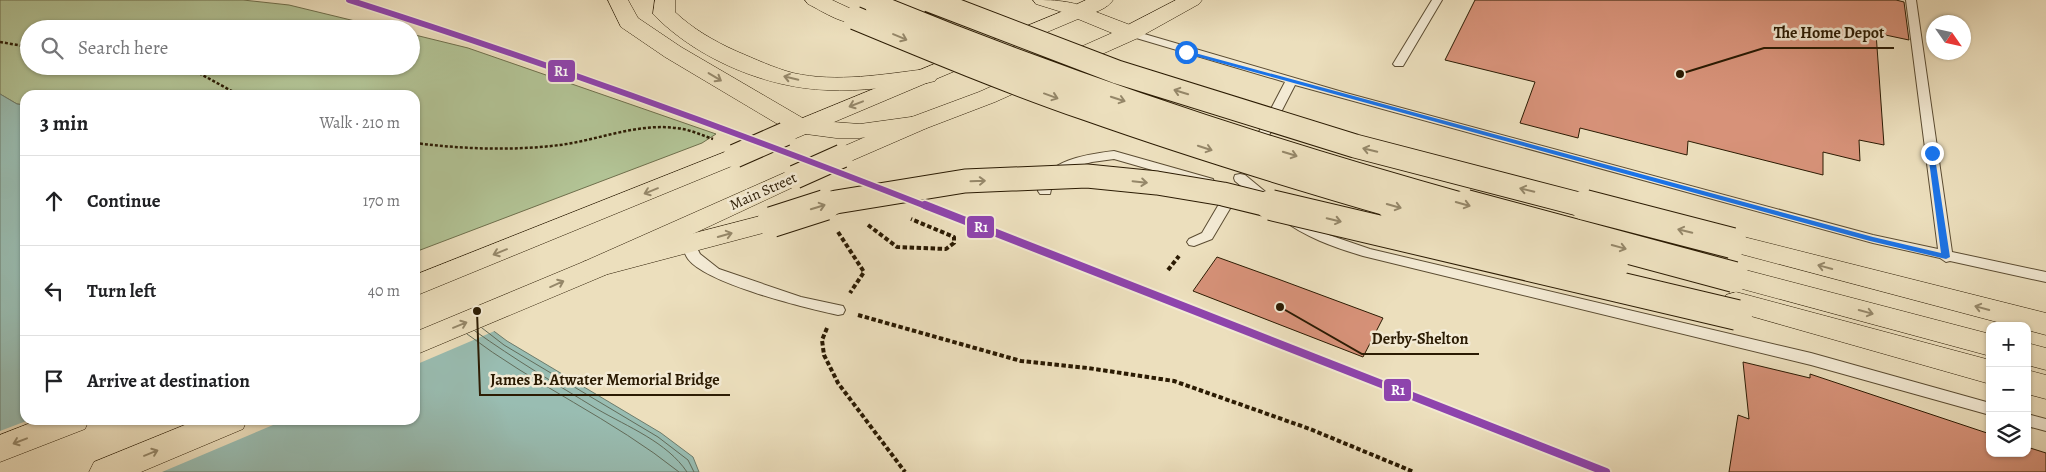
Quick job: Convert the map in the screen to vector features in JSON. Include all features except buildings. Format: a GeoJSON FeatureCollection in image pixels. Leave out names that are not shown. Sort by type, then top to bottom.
{"type":"FeatureCollection","features":[{"type":"Feature","properties":{"kind":"main road"},"geometry":{"type":"LineString","coordinates":[[618,0],[629,22],[792,130],[860,131],[918,123]]}},
{"type":"Feature","properties":{"kind":"main road"},"geometry":{"type":"LineString","coordinates":[[665,0],[664,14],[689,35],[711,48],[769,73],[797,80],[829,84],[860,83],[927,76]]}},
{"type":"Feature","properties":{"kind":"main road"},"geometry":{"type":"LineString","coordinates":[[815,0],[865,8],[1033,90],[1224,154],[1376,201],[1736,298],[1983,361]]}},
{"type":"Feature","properties":{"kind":"main road"},"geometry":{"type":"LineString","coordinates":[[929,0],[1117,72],[1355,146],[2046,324]]}},
{"type":"Feature","properties":{"kind":"main road"},"geometry":{"type":"LineString","coordinates":[[1043,0],[1077,6],[1130,34]]}},
{"type":"Feature","properties":{"kind":"main road"},"geometry":{"type":"LineString","coordinates":[[420,284],[927,76],[1077,6],[1103,0]]}},
{"type":"Feature","properties":{"kind":"main road","name":"Main Street"},"geometry":{"type":"LineString","coordinates":[[420,342],[593,268],[918,123],[987,97],[1130,34],[1192,0]]}},
{"type":"Feature","properties":{"kind":"main road"},"geometry":{"type":"LineString","coordinates":[[593,268],[689,246],[836,202],[965,181],[1087,176],[1157,183],[1223,194],[1736,298]]}},
{"type":"Feature","properties":{"kind":"main road"},"geometry":{"type":"LineString","coordinates":[[2031,355],[2046,360]]}},
{"type":"Feature","properties":{"kind":"main road"},"geometry":{"type":"LineString","coordinates":[[2031,383],[2046,386]]}},
{"type":"Feature","properties":{"kind":"main road"},"geometry":{"type":"LineString","coordinates":[[0,449],[60,425]]}},
{"type":"Feature","properties":{"kind":"main road"},"geometry":{"type":"LineString","coordinates":[[106,472],[219,425]]}},
{"type":"Feature","properties":{"kind":"lane"},"geometry":{"type":"LineString","coordinates":[[1399,64],[1438,0]]}},
{"type":"Feature","properties":{"kind":"lane"},"geometry":{"type":"LineString","coordinates":[[1912,0],[1946,257]]}},
{"type":"Feature","properties":{"kind":"lane"},"geometry":{"type":"LineString","coordinates":[[1130,34],[1291,81],[1873,239],[1946,257],[2046,277]]}},
{"type":"Feature","properties":{"kind":"lane"},"geometry":{"type":"LineString","coordinates":[[1194,242],[1207,236],[1238,184],[1291,81]]}},
{"type":"Feature","properties":{"kind":"lane"},"geometry":{"type":"LineString","coordinates":[[1045,191],[1046,184],[1066,165],[1091,158],[1114,155],[1238,184],[1300,228],[1330,242],[1811,359],[1986,409]]}},
{"type":"Feature","properties":{"kind":"lane"},"geometry":{"type":"LineString","coordinates":[[689,246],[694,257],[714,272],[799,302],[838,310]]}},
{"type":"Feature","properties":{"kind":"lane"},"geometry":{"type":"LineString","coordinates":[[2031,421],[2046,425]]}},
{"type":"Feature","properties":{"kind":"path"},"geometry":{"type":"LineString","coordinates":[[0,42],[20,45]]}},
{"type":"Feature","properties":{"kind":"path"},"geometry":{"type":"LineString","coordinates":[[202,75],[229,90]]}},
{"type":"Feature","properties":{"kind":"path"},"geometry":{"type":"LineString","coordinates":[[838,310],[1021,361],[1088,368],[1174,381],[1310,429],[1414,472]]}},
{"type":"Feature","properties":{"kind":"green space"},"geometry":{"type":"Polygon","coordinates":[[[0,0],[243,0],[289,5],[351,20],[20,20],[20,75],[420,75],[420,36],[468,48],[716,134],[702,143],[420,250],[420,90],[20,90],[20,104],[0,94],[0,0]]]}},
{"type":"Feature","properties":{"kind":"water"},"geometry":{"type":"Polygon","coordinates":[[[0,94],[20,104],[20,425],[420,425],[420,276],[507,341],[661,433],[693,457],[699,472],[0,472],[0,94]]]}},
{"type":"Feature","properties":{"kind":"pier"},"geometry":{"type":"Polygon","coordinates":[[[420,273],[497,330],[420,363],[420,273]]]}},
{"type":"Feature","properties":{"kind":"pier"},"geometry":{"type":"Polygon","coordinates":[[[20,423],[20,425],[273,425],[162,472],[0,472],[0,431],[20,423]]]}},
{"type":"Feature","properties":{"kind":"transit line","name":"R1"},"geometry":{"type":"LineString","coordinates":[[349,0],[412,20]]}},
{"type":"Feature","properties":{"kind":"transit line","name":"R1"},"geometry":{"type":"LineString","coordinates":[[420,23],[475,40],[786,151],[1606,472]]}},
{"type":"Feature","properties":{"kind":"place","name":"The Home Depot"},"geometry":{"type":"Point","coordinates":[1680,74]}},
{"type":"Feature","properties":{"kind":"place","name":"Derby-Shelton"},"geometry":{"type":"Point","coordinates":[1280,307]}},
{"type":"Feature","properties":{"kind":"place","name":"James B. Atwater Memorial Bridge"},"geometry":{"type":"Point","coordinates":[477,311]}},
{"type":"Feature","properties":{"kind":"route"},"geometry":{"type":"LineString","coordinates":[[1186,52],[1873,239],[1946,257],[1932,153]]}}]}
